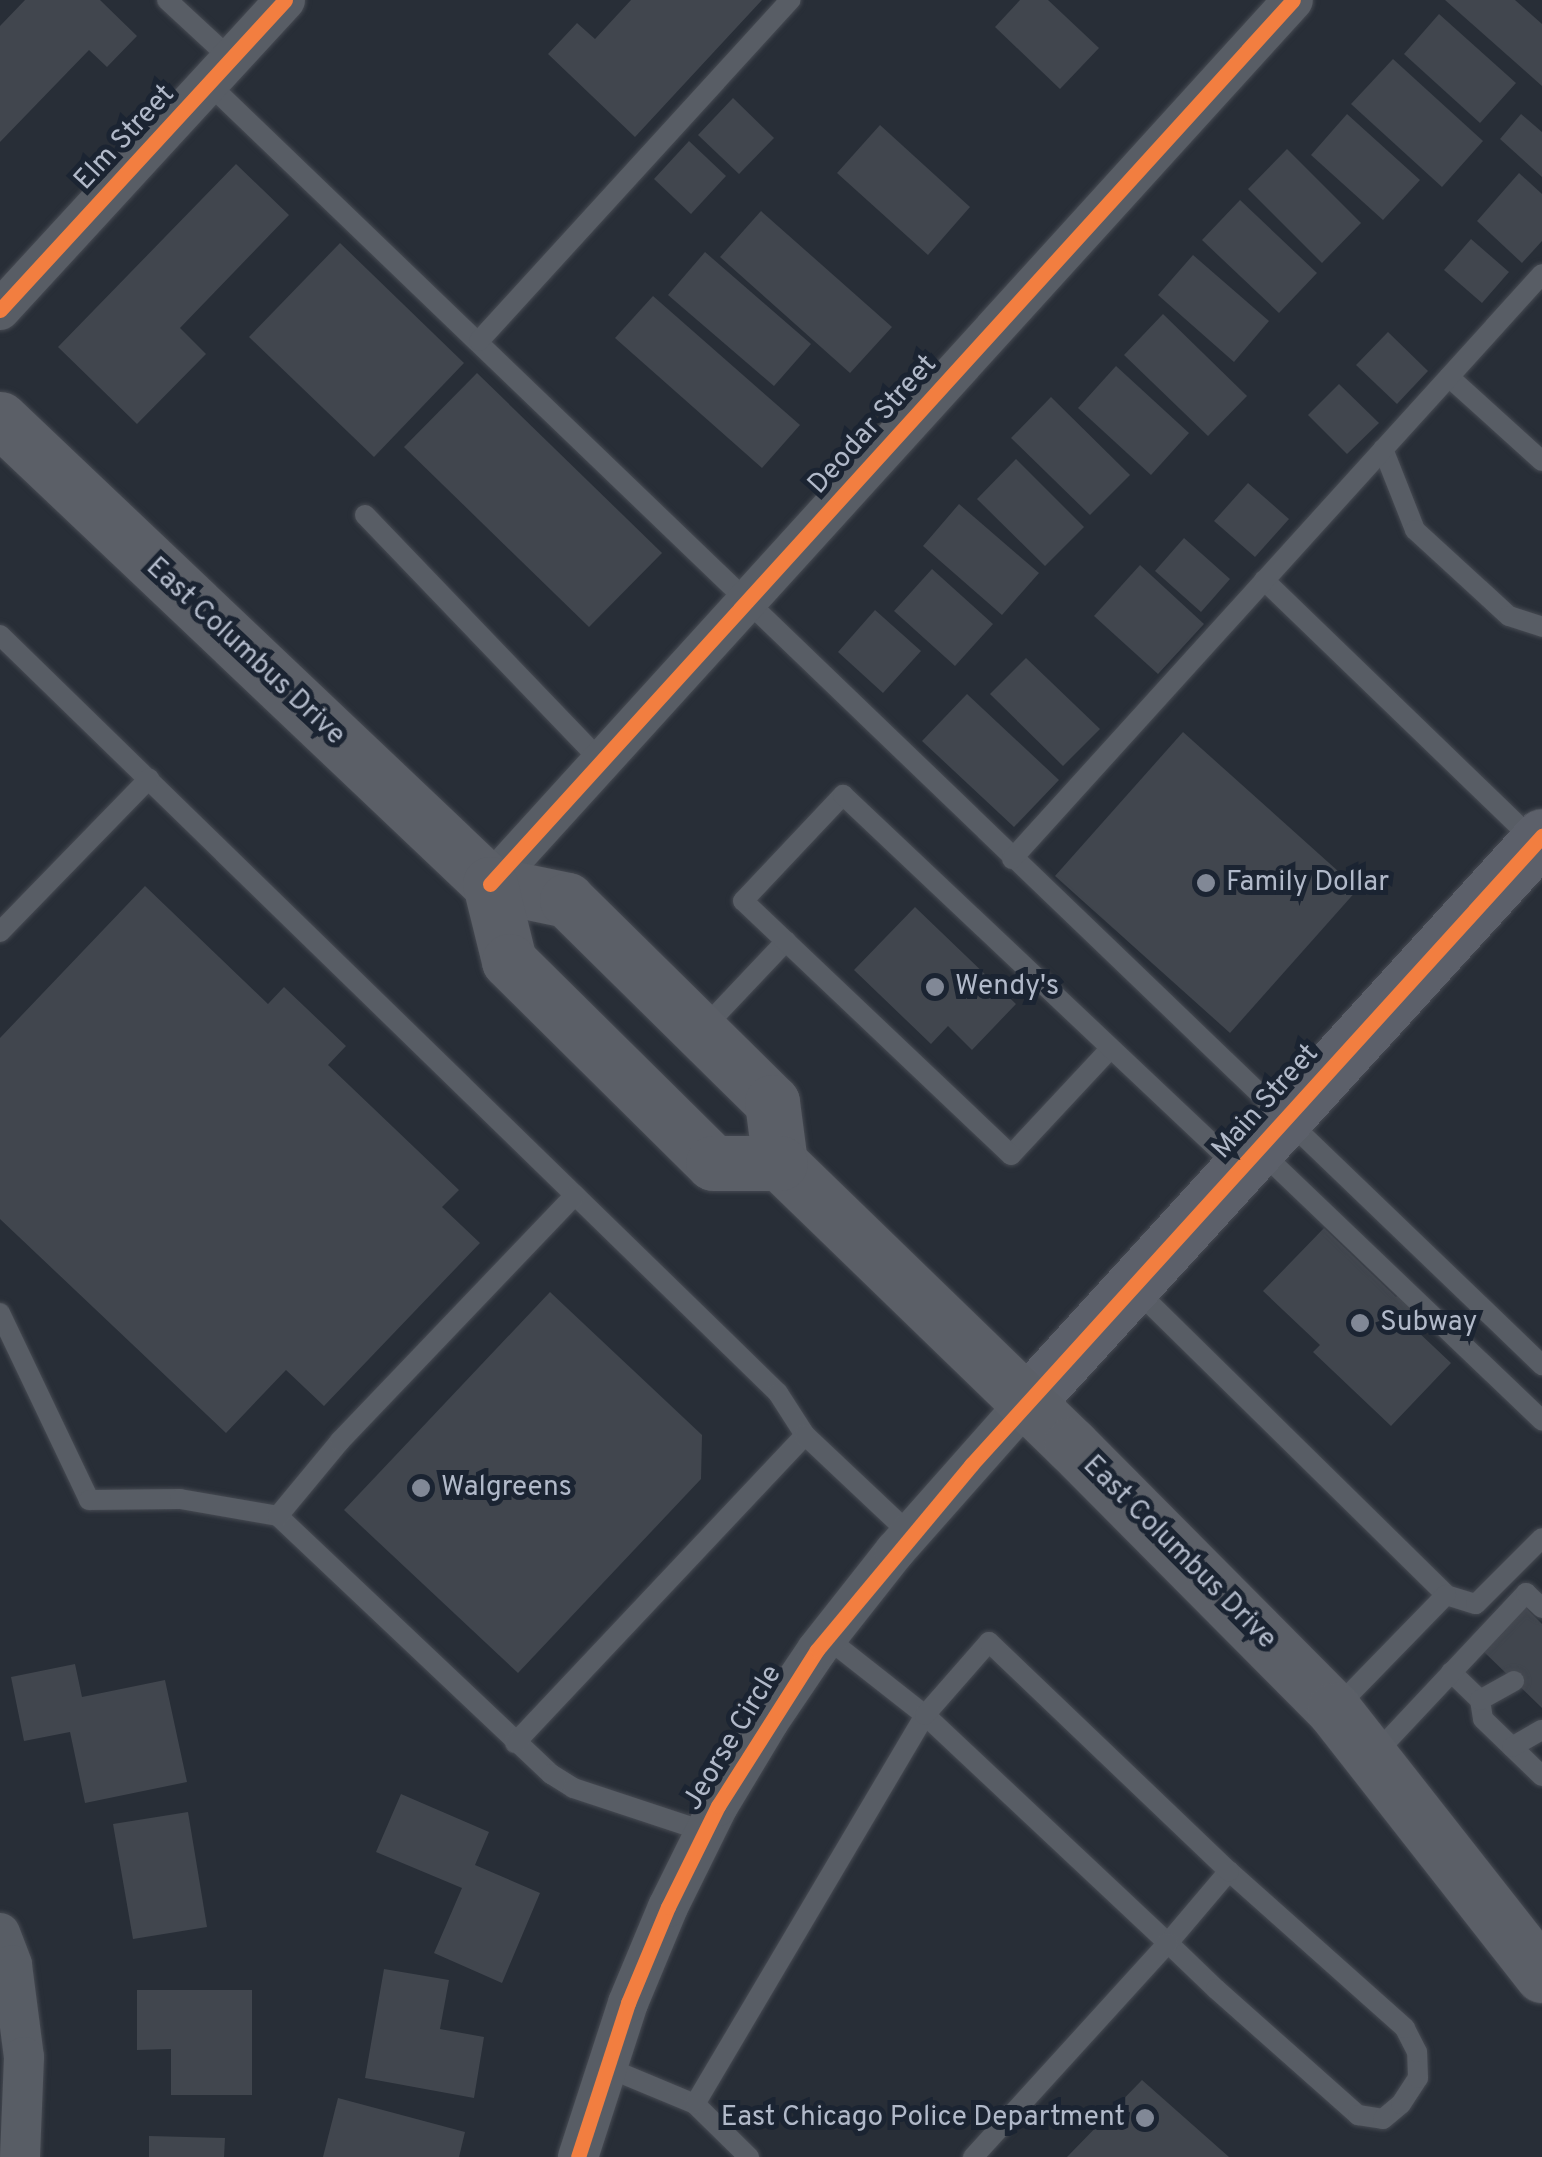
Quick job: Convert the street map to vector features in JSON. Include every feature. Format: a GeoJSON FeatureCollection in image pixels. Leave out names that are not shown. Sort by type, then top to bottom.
{"type":"FeatureCollection","features":[{"type":"Feature","properties":{"kind":"main road","name":"East Columbus Drive"},"geometry":{"type":"LineString","coordinates":[[0,419],[490,884]]}},
{"type":"Feature","properties":{"kind":"main road"},"geometry":{"type":"LineString","coordinates":[[490,884],[567,900],[700,1032],[772,1102],[780,1163],[714,1164],[509,960],[490,884]]}},
{"type":"Feature","properties":{"kind":"main road","name":"East Columbus Drive"},"geometry":{"type":"LineString","coordinates":[[780,1163],[1028,1402],[1334,1710],[1537,1957]]}},
{"type":"Feature","properties":{"kind":"street","name":"Elm Street"},"geometry":{"type":"LineString","coordinates":[[0,310],[285,0]]}},
{"type":"Feature","properties":{"kind":"street","name":"Deodar Street"},"geometry":{"type":"LineString","coordinates":[[490,884],[1293,0]]}},
{"type":"Feature","properties":{"kind":"street","name":"Main Street"},"geometry":{"type":"LineString","coordinates":[[1028,1402],[1539,839]]}},
{"type":"Feature","properties":{"kind":"street","name":"Jeorse Circle"},"geometry":{"type":"LineString","coordinates":[[578,2157],[606,2067],[668,1907],[769,1721],[827,1638],[910,1534],[1028,1402]]}},
{"type":"Feature","properties":{"kind":"street"},"geometry":{"type":"LineString","coordinates":[[0,1934],[12,1965],[24,2057],[20,2157]]}},
{"type":"Feature","properties":{"kind":"lane"},"geometry":{"type":"LineString","coordinates":[[168,0],[220,72],[479,342],[1012,858],[1260,1146],[1542,1420]]}},
{"type":"Feature","properties":{"kind":"lane"},"geometry":{"type":"LineString","coordinates":[[479,342],[790,0]]}},
{"type":"Feature","properties":{"kind":"lane"},"geometry":{"type":"LineString","coordinates":[[1012,858],[1542,274]]}},
{"type":"Feature","properties":{"kind":"lane"},"geometry":{"type":"LineString","coordinates":[[1449,376],[1542,460]]}},
{"type":"Feature","properties":{"kind":"lane"},"geometry":{"type":"LineString","coordinates":[[1383,449],[1415,530],[1509,616],[1542,627]]}},
{"type":"Feature","properties":{"kind":"lane"},"geometry":{"type":"LineString","coordinates":[[365,515],[601,761]]}},
{"type":"Feature","properties":{"kind":"lane"},"geometry":{"type":"LineString","coordinates":[[1264,580],[1539,839]]}},
{"type":"Feature","properties":{"kind":"lane"},"geometry":{"type":"LineString","coordinates":[[0,634],[778,1393],[805,1435],[910,1534]]}},
{"type":"Feature","properties":{"kind":"lane"},"geometry":{"type":"LineString","coordinates":[[0,932],[149,780]]}},
{"type":"Feature","properties":{"kind":"lane"},"geometry":{"type":"LineString","coordinates":[[1110,1049],[1011,1154],[742,901],[843,795],[1110,1049],[1260,1146],[1542,1365]]}},
{"type":"Feature","properties":{"kind":"lane"},"geometry":{"type":"LineString","coordinates":[[700,1032],[786,941]]}},
{"type":"Feature","properties":{"kind":"lane"},"geometry":{"type":"LineString","coordinates":[[278,1516],[340,1440],[575,1195]]}},
{"type":"Feature","properties":{"kind":"lane"},"geometry":{"type":"LineString","coordinates":[[1132,1286],[1446,1595],[1476,1604],[1542,1538]]}},
{"type":"Feature","properties":{"kind":"lane"},"geometry":{"type":"LineString","coordinates":[[0,1313],[89,1500],[180,1499],[278,1516],[515,1743],[573,1788],[706,1832]]}},
{"type":"Feature","properties":{"kind":"lane"},"geometry":{"type":"LineString","coordinates":[[515,1743],[805,1435]]}},
{"type":"Feature","properties":{"kind":"lane"},"geometry":{"type":"LineString","coordinates":[[1372,1757],[1526,1593],[1542,1608]]}},
{"type":"Feature","properties":{"kind":"lane"},"geometry":{"type":"LineString","coordinates":[[1334,1710],[1446,1595]]}},
{"type":"Feature","properties":{"kind":"lane"},"geometry":{"type":"LineString","coordinates":[[694,2104],[926,1716],[988,1642],[1229,1871],[1404,2028],[1416,2052],[1418,2078],[1402,2104],[1383,2119],[1358,2115],[926,1716],[827,1638]]}},
{"type":"Feature","properties":{"kind":"lane"},"geometry":{"type":"LineString","coordinates":[[1451,1672],[1480,1700],[1483,1719],[1542,1776]]}},
{"type":"Feature","properties":{"kind":"lane"},"geometry":{"type":"LineString","coordinates":[[1480,1700],[1514,1680]]}},
{"type":"Feature","properties":{"kind":"lane"},"geometry":{"type":"LineString","coordinates":[[1512,1747],[1542,1730]]}},
{"type":"Feature","properties":{"kind":"lane"},"geometry":{"type":"LineString","coordinates":[[973,2157],[1229,1871]]}},
{"type":"Feature","properties":{"kind":"lane"},"geometry":{"type":"LineString","coordinates":[[606,2067],[694,2104],[749,2157]]}},
{"type":"Feature","properties":{"kind":"building"},"geometry":{"type":"Polygon","coordinates":[[[25,0],[100,0],[137,36],[107,67],[89,50],[0,142],[0,26],[25,0]]]}},
{"type":"Feature","properties":{"kind":"building"},"geometry":{"type":"Polygon","coordinates":[[[631,0],[762,0],[635,137],[548,54],[577,23],[595,39],[631,0]]]}},
{"type":"Feature","properties":{"kind":"building"},"geometry":{"type":"Polygon","coordinates":[[[1020,0],[1048,0],[1099,48],[1060,89],[995,27],[1020,0]]]}},
{"type":"Feature","properties":{"kind":"building"},"geometry":{"type":"Polygon","coordinates":[[[1445,0],[1515,0],[1542,24],[1542,86],[1445,0]]]}},
{"type":"Feature","properties":{"kind":"building"},"geometry":{"type":"Polygon","coordinates":[[[1439,14],[1516,83],[1480,123],[1404,54],[1439,14]]]}},
{"type":"Feature","properties":{"kind":"building"},"geometry":{"type":"Polygon","coordinates":[[[1393,59],[1483,141],[1442,187],[1351,104],[1393,59]]]}},
{"type":"Feature","properties":{"kind":"building"},"geometry":{"type":"Polygon","coordinates":[[[733,98],[774,138],[739,174],[698,135],[733,98]]]}},
{"type":"Feature","properties":{"kind":"building"},"geometry":{"type":"Polygon","coordinates":[[[1347,114],[1420,180],[1383,220],[1311,155],[1347,114]]]}},
{"type":"Feature","properties":{"kind":"building"},"geometry":{"type":"Polygon","coordinates":[[[1521,114],[1542,132],[1542,177],[1500,139],[1521,114]]]}},
{"type":"Feature","properties":{"kind":"building"},"geometry":{"type":"Polygon","coordinates":[[[880,125],[970,207],[928,255],[837,173],[880,125]]]}},
{"type":"Feature","properties":{"kind":"building"},"geometry":{"type":"Polygon","coordinates":[[[689,141],[726,176],[691,214],[654,179],[689,141]]]}},
{"type":"Feature","properties":{"kind":"building"},"geometry":{"type":"Polygon","coordinates":[[[1287,149],[1361,223],[1322,263],[1248,189],[1287,149]]]}},
{"type":"Feature","properties":{"kind":"building"},"geometry":{"type":"Polygon","coordinates":[[[236,164],[289,215],[180,328],[206,354],[137,424],[58,347],[236,164]]]}},
{"type":"Feature","properties":{"kind":"building"},"geometry":{"type":"Polygon","coordinates":[[[1519,173],[1542,194],[1542,241],[1522,263],[1477,221],[1519,173]]]}},
{"type":"Feature","properties":{"kind":"building"},"geometry":{"type":"Polygon","coordinates":[[[1240,200],[1317,273],[1279,313],[1202,240],[1240,200]]]}},
{"type":"Feature","properties":{"kind":"building"},"geometry":{"type":"Polygon","coordinates":[[[761,211],[892,327],[850,373],[720,257],[761,211]]]}},
{"type":"Feature","properties":{"kind":"building"},"geometry":{"type":"Polygon","coordinates":[[[1471,239],[1509,272],[1482,303],[1444,270],[1471,239]]]}},
{"type":"Feature","properties":{"kind":"building"},"geometry":{"type":"Polygon","coordinates":[[[340,243],[464,363],[374,457],[249,337],[340,243]]]}},
{"type":"Feature","properties":{"kind":"building"},"geometry":{"type":"Polygon","coordinates":[[[705,252],[811,344],[774,386],[668,295],[705,252]]]}},
{"type":"Feature","properties":{"kind":"building"},"geometry":{"type":"Polygon","coordinates":[[[1193,255],[1269,321],[1234,362],[1158,295],[1193,255]]]}},
{"type":"Feature","properties":{"kind":"building"},"geometry":{"type":"Polygon","coordinates":[[[653,296],[800,425],[762,468],[615,338],[653,296]]]}},
{"type":"Feature","properties":{"kind":"building"},"geometry":{"type":"Polygon","coordinates":[[[1163,314],[1247,396],[1208,436],[1124,355],[1163,314]]]}},
{"type":"Feature","properties":{"kind":"building"},"geometry":{"type":"Polygon","coordinates":[[[1388,332],[1428,371],[1397,404],[1356,365],[1388,332]]]}},
{"type":"Feature","properties":{"kind":"building"},"geometry":{"type":"Polygon","coordinates":[[[1116,366],[1189,433],[1151,475],[1078,408],[1116,366]]]}},
{"type":"Feature","properties":{"kind":"building"},"geometry":{"type":"Polygon","coordinates":[[[477,373],[662,553],[589,627],[404,447],[477,373]]]}},
{"type":"Feature","properties":{"kind":"building"},"geometry":{"type":"Polygon","coordinates":[[[1339,384],[1379,423],[1347,454],[1308,415],[1339,384]]]}},
{"type":"Feature","properties":{"kind":"building"},"geometry":{"type":"Polygon","coordinates":[[[1051,397],[1130,475],[1090,515],[1011,438],[1051,397]]]}},
{"type":"Feature","properties":{"kind":"building"},"geometry":{"type":"Polygon","coordinates":[[[1016,459],[1084,527],[1045,566],[977,499],[1016,459]]]}},
{"type":"Feature","properties":{"kind":"building"},"geometry":{"type":"Polygon","coordinates":[[[1248,483],[1289,519],[1255,557],[1214,521],[1248,483]]]}},
{"type":"Feature","properties":{"kind":"building"},"geometry":{"type":"Polygon","coordinates":[[[959,504],[1039,573],[1002,615],[923,546],[959,504]]]}},
{"type":"Feature","properties":{"kind":"building"},"geometry":{"type":"Polygon","coordinates":[[[1184,538],[1230,579],[1201,612],[1155,571],[1184,538]]]}},
{"type":"Feature","properties":{"kind":"building"},"geometry":{"type":"Polygon","coordinates":[[[1140,565],[1204,624],[1158,674],[1094,616],[1140,565]]]}},
{"type":"Feature","properties":{"kind":"building"},"geometry":{"type":"Polygon","coordinates":[[[932,569],[993,624],[955,666],[894,611],[932,569]]]}},
{"type":"Feature","properties":{"kind":"building"},"geometry":{"type":"Polygon","coordinates":[[[875,610],[921,651],[883,693],[838,652],[875,610]]]}},
{"type":"Feature","properties":{"kind":"building"},"geometry":{"type":"Polygon","coordinates":[[[1026,658],[1100,729],[1063,766],[990,694],[1026,658]]]}},
{"type":"Feature","properties":{"kind":"building"},"geometry":{"type":"Polygon","coordinates":[[[967,694],[1059,780],[1014,827],[922,741],[967,694]]]}},
{"type":"Feature","properties":{"kind":"building","name":"Family Dollar"},"geometry":{"type":"Polygon","coordinates":[[[1183,732],[1358,889],[1230,1033],[1055,876],[1183,732]]]}},
{"type":"Feature","properties":{"kind":"building"},"geometry":{"type":"Polygon","coordinates":[[[145,886],[268,1004],[284,987],[346,1046],[328,1065],[459,1190],[442,1207],[480,1243],[324,1406],[286,1370],[226,1433],[0,1219],[0,1038],[145,886]]]}},
{"type":"Feature","properties":{"kind":"building","name":"Wendy's"},"geometry":{"type":"Polygon","coordinates":[[[915,907],[1016,1004],[972,1050],[948,1026],[931,1044],[854,970],[915,907]]]}},
{"type":"Feature","properties":{"kind":"building","name":"Subway"},"geometry":{"type":"Polygon","coordinates":[[[1324,1228],[1396,1297],[1402,1291],[1429,1316],[1416,1330],[1451,1363],[1391,1426],[1313,1352],[1320,1345],[1263,1291],[1324,1228]]]}},
{"type":"Feature","properties":{"kind":"building","name":"Walgreens"},"geometry":{"type":"Polygon","coordinates":[[[550,1292],[702,1435],[701,1479],[518,1673],[344,1510],[550,1292]]]}},
{"type":"Feature","properties":{"kind":"building"},"geometry":{"type":"Polygon","coordinates":[[[1525,1607],[1542,1624],[1542,1708],[1483,1651],[1525,1607]]]}},
{"type":"Feature","properties":{"kind":"building"},"geometry":{"type":"Polygon","coordinates":[[[75,1664],[82,1697],[165,1680],[187,1782],[85,1803],[70,1732],[24,1741],[11,1677],[75,1664]]]}},
{"type":"Feature","properties":{"kind":"building"},"geometry":{"type":"Polygon","coordinates":[[[401,1794],[489,1832],[475,1865],[540,1893],[502,1983],[434,1953],[462,1888],[376,1852],[401,1794]]]}},
{"type":"Feature","properties":{"kind":"building"},"geometry":{"type":"Polygon","coordinates":[[[188,1812],[207,1927],[133,1939],[113,1824],[188,1812]]]}},
{"type":"Feature","properties":{"kind":"building"},"geometry":{"type":"Polygon","coordinates":[[[384,1969],[449,1980],[440,2029],[484,2037],[474,2098],[365,2078],[384,1969]]]}},
{"type":"Feature","properties":{"kind":"building"},"geometry":{"type":"Polygon","coordinates":[[[137,1990],[252,1990],[252,2095],[171,2095],[171,2049],[137,2050],[137,1990]]]}},
{"type":"Feature","properties":{"kind":"building","name":"East Chicago Police Department"},"geometry":{"type":"Polygon","coordinates":[[[1142,2080],[1229,2157],[1067,2157],[1142,2080]]]}},
{"type":"Feature","properties":{"kind":"building"},"geometry":{"type":"Polygon","coordinates":[[[338,2098],[465,2132],[459,2157],[323,2157],[338,2098]]]}},
{"type":"Feature","properties":{"kind":"building"},"geometry":{"type":"Polygon","coordinates":[[[149,2136],[225,2138],[224,2157],[149,2157],[149,2136]]]}},
{"type":"Feature","properties":{"kind":"cycle path"},"geometry":{"type":"LineString","coordinates":[[0,310],[285,0]]}},
{"type":"Feature","properties":{"kind":"cycle path"},"geometry":{"type":"LineString","coordinates":[[490,884],[1293,0]]}},
{"type":"Feature","properties":{"kind":"cycle path"},"geometry":{"type":"LineString","coordinates":[[578,2157],[628,2003],[668,1907],[718,1806],[817,1650],[971,1465],[1542,836]]}},
{"type":"Feature","properties":{"kind":"place","name":"Family Dollar"},"geometry":{"type":"Point","coordinates":[1206,883]}},
{"type":"Feature","properties":{"kind":"place","name":"Wendy's"},"geometry":{"type":"Point","coordinates":[935,987]}},
{"type":"Feature","properties":{"kind":"place","name":"Subway"},"geometry":{"type":"Point","coordinates":[1360,1323]}},
{"type":"Feature","properties":{"kind":"place","name":"Walgreens"},"geometry":{"type":"Point","coordinates":[421,1488]}},
{"type":"Feature","properties":{"kind":"place","name":"East Chicago Police Department"},"geometry":{"type":"Point","coordinates":[1145,2118]}}]}
